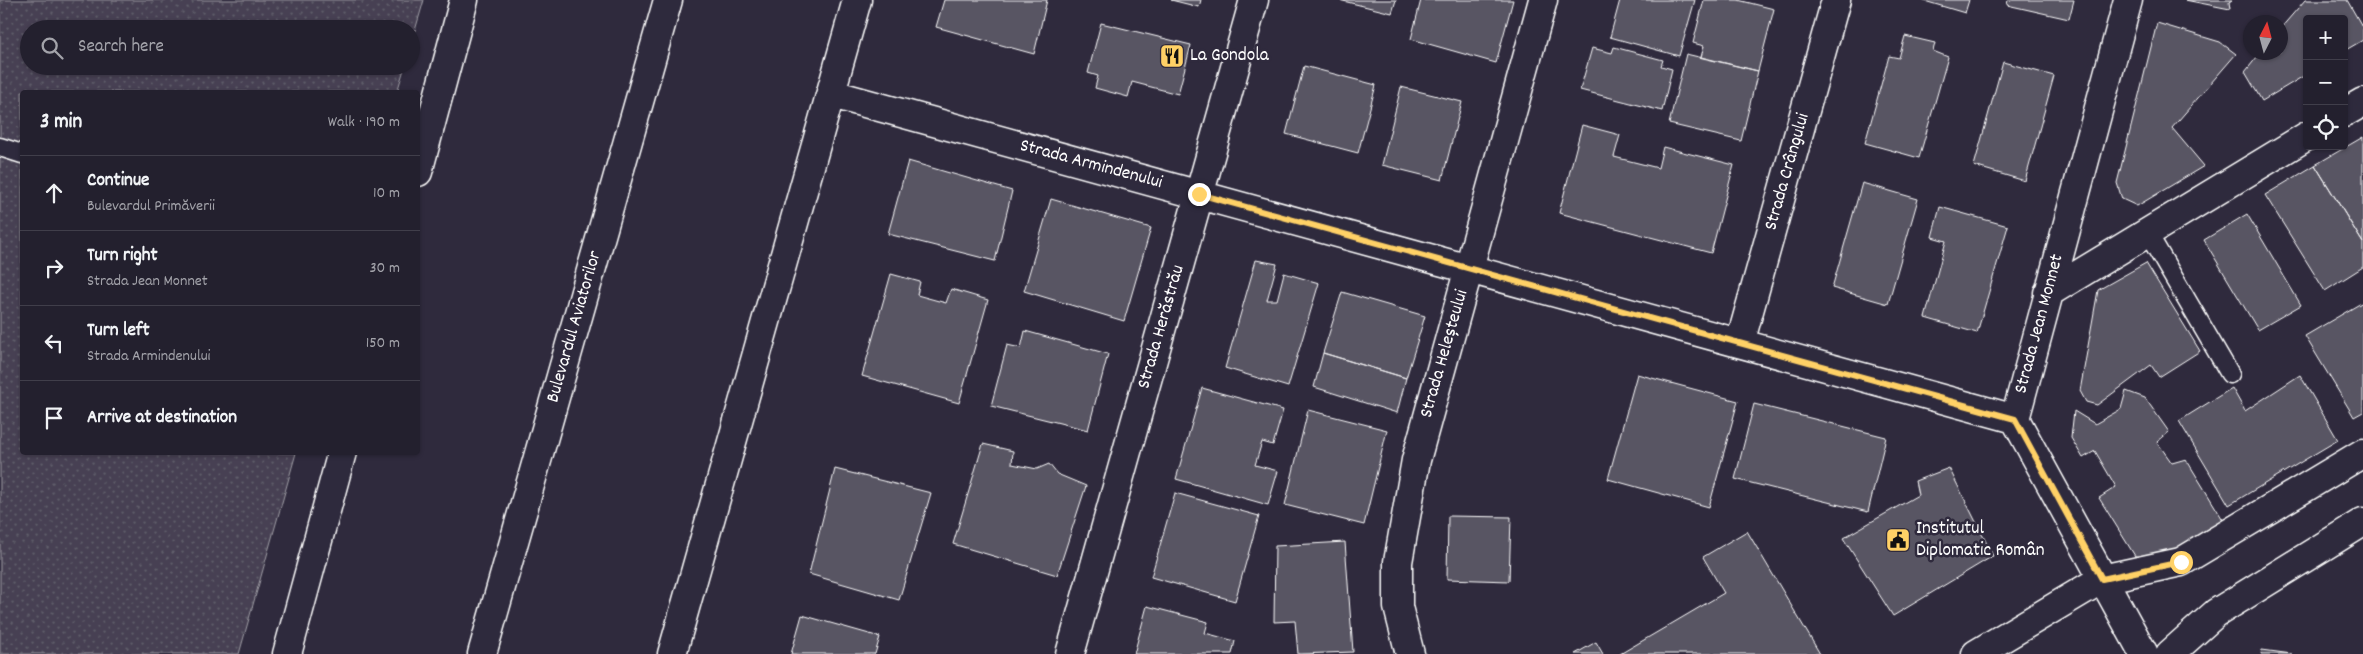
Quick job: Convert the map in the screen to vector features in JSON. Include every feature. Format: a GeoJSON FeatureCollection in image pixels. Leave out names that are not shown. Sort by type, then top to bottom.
{"type":"FeatureCollection","features":[{"type":"Feature","properties":{"kind":"street"},"geometry":{"type":"LineString","coordinates":[[420,165],[464,0]]}},
{"type":"Feature","properties":{"kind":"street","name":"Bulevardul Aviatorilor"},"geometry":{"type":"LineString","coordinates":[[482,654],[668,0]]}},
{"type":"Feature","properties":{"kind":"street"},"geometry":{"type":"LineString","coordinates":[[672,654],[832,94],[857,0]]}},
{"type":"Feature","properties":{"kind":"street","name":"Strada Herăstrău"},"geometry":{"type":"LineString","coordinates":[[1070,654],[1254,0]]}},
{"type":"Feature","properties":{"kind":"street","name":"Strada Heleșteului"},"geometry":{"type":"LineString","coordinates":[[1410,654],[1398,607],[1398,562],[1416,460],[1543,0]]}},
{"type":"Feature","properties":{"kind":"street","name":"Strada Crângului"},"geometry":{"type":"LineString","coordinates":[[1740,343],[1836,0]]}},
{"type":"Feature","properties":{"kind":"street","name":"Strada Jean Monnet"},"geometry":{"type":"LineString","coordinates":[[2128,0],[2015,419],[2144,654]]}},
{"type":"Feature","properties":{"kind":"street","name":"Strada Armindenului"},"geometry":{"type":"LineString","coordinates":[[832,94],[2015,419]]}},
{"type":"Feature","properties":{"kind":"street"},"geometry":{"type":"LineString","coordinates":[[2348,111],[2363,102]]}},
{"type":"Feature","properties":{"kind":"street"},"geometry":{"type":"LineString","coordinates":[[2048,293],[2303,138]]}},
{"type":"Feature","properties":{"kind":"street"},"geometry":{"type":"LineString","coordinates":[[1976,654],[2102,579],[2181,562],[2363,453]]}},
{"type":"Feature","properties":{"kind":"street"},"geometry":{"type":"LineString","coordinates":[[287,654],[341,455]]}},
{"type":"Feature","properties":{"kind":"street"},"geometry":{"type":"LineString","coordinates":[[2170,654],[2216,613],[2363,522]]}},
{"type":"Feature","properties":{"kind":"lane"},"geometry":{"type":"LineString","coordinates":[[0,147],[20,153]]}},
{"type":"Feature","properties":{"kind":"lane"},"geometry":{"type":"LineString","coordinates":[[2147,232],[2230,374]]}},
{"type":"Feature","properties":{"kind":"shaded area"},"geometry":{"type":"Polygon","coordinates":[[[0,0],[424,0],[418,20],[20,20],[20,75],[402,75],[398,90],[20,90],[20,455],[295,455],[239,654],[0,654],[0,0]]]}},
{"type":"Feature","properties":{"kind":"building"},"geometry":{"type":"Polygon","coordinates":[[[944,0],[1047,0],[1034,54],[936,27],[944,0]]]}},
{"type":"Feature","properties":{"kind":"building"},"geometry":{"type":"Polygon","coordinates":[[[1171,0],[1201,0],[1199,7],[1171,0]]]}},
{"type":"Feature","properties":{"kind":"building"},"geometry":{"type":"Polygon","coordinates":[[[1339,0],[1396,0],[1392,13],[1339,0]]]}},
{"type":"Feature","properties":{"kind":"building"},"geometry":{"type":"Polygon","coordinates":[[[1421,0],[1513,0],[1496,63],[1411,39],[1421,0]]]}},
{"type":"Feature","properties":{"kind":"building"},"geometry":{"type":"Polygon","coordinates":[[[1620,0],[1695,0],[1679,56],[1610,37],[1620,0]]]}},
{"type":"Feature","properties":{"kind":"building"},"geometry":{"type":"Polygon","coordinates":[[[1704,0],[1738,0],[1774,9],[1758,71],[1701,57],[1704,46],[1693,43],[1704,0]]]}},
{"type":"Feature","properties":{"kind":"building"},"geometry":{"type":"Polygon","coordinates":[[[1921,0],[1969,0],[1965,13],[1921,0]]]}},
{"type":"Feature","properties":{"kind":"building"},"geometry":{"type":"Polygon","coordinates":[[[2008,0],[2074,0],[2069,19],[2007,5],[2008,0]]]}},
{"type":"Feature","properties":{"kind":"building"},"geometry":{"type":"Polygon","coordinates":[[[2185,0],[2232,0],[2229,2],[2230,9],[2185,0]]]}},
{"type":"Feature","properties":{"kind":"building"},"geometry":{"type":"Polygon","coordinates":[[[2305,0],[2347,0],[2363,28],[2363,40],[2348,49],[2348,15],[2303,15],[2303,76],[2262,101],[2245,72],[2255,60],[2288,60],[2288,20],[2305,0]]]}},
{"type":"Feature","properties":{"kind":"building"},"geometry":{"type":"Polygon","coordinates":[[[1101,23],[1191,45],[1178,94],[1132,82],[1128,97],[1095,88],[1098,76],[1088,73],[1101,23]]]}},
{"type":"Feature","properties":{"kind":"building"},"geometry":{"type":"Polygon","coordinates":[[[2157,23],[2220,42],[2236,54],[2172,128],[2204,166],[2137,206],[2122,199],[2117,183],[2157,23]]]}},
{"type":"Feature","properties":{"kind":"building"},"geometry":{"type":"Polygon","coordinates":[[[1905,36],[1935,43],[1933,51],[1948,57],[1919,158],[1865,143],[1889,56],[1899,58],[1905,36]]]}},
{"type":"Feature","properties":{"kind":"building"},"geometry":{"type":"Polygon","coordinates":[[[1614,47],[1663,60],[1661,66],[1672,69],[1662,111],[1580,90],[1592,48],[1612,53],[1614,47]]]}},
{"type":"Feature","properties":{"kind":"building"},"geometry":{"type":"Polygon","coordinates":[[[1686,54],[1758,71],[1741,141],[1669,124],[1686,54]]]}},
{"type":"Feature","properties":{"kind":"building"},"geometry":{"type":"Polygon","coordinates":[[[2003,62],[2054,76],[2025,181],[1974,166],[2003,62]]]}},
{"type":"Feature","properties":{"kind":"building"},"geometry":{"type":"Polygon","coordinates":[[[1304,66],[1376,85],[1358,153],[1286,134],[1304,66]]]}},
{"type":"Feature","properties":{"kind":"building"},"geometry":{"type":"Polygon","coordinates":[[[1401,87],[1462,102],[1442,180],[1382,165],[1401,87]]]}},
{"type":"Feature","properties":{"kind":"building"},"geometry":{"type":"Polygon","coordinates":[[[1582,125],[1620,135],[1614,157],[1658,168],[1663,147],[1734,165],[1711,253],[1559,213],[1582,125]]]}},
{"type":"Feature","properties":{"kind":"building"},"geometry":{"type":"Polygon","coordinates":[[[2363,137],[2363,243],[2315,165],[2341,150],[2348,150],[2348,146],[2363,137]]]}},
{"type":"Feature","properties":{"kind":"building"},"geometry":{"type":"Polygon","coordinates":[[[908,161],[1012,191],[995,261],[888,234],[908,161]]]}},
{"type":"Feature","properties":{"kind":"building"},"geometry":{"type":"Polygon","coordinates":[[[2315,165],[2363,243],[2363,267],[2325,291],[2265,195],[2315,165]]]}},
{"type":"Feature","properties":{"kind":"building"},"geometry":{"type":"Polygon","coordinates":[[[1862,183],[1918,199],[1888,304],[1832,288],[1862,183]]]}},
{"type":"Feature","properties":{"kind":"building"},"geometry":{"type":"Polygon","coordinates":[[[1051,199],[1151,228],[1124,321],[1024,291],[1051,199]]]}},
{"type":"Feature","properties":{"kind":"building"},"geometry":{"type":"Polygon","coordinates":[[[1940,207],[2008,226],[1977,333],[1925,318],[1946,241],[1932,237],[1940,207]]]}},
{"type":"Feature","properties":{"kind":"building"},"geometry":{"type":"Polygon","coordinates":[[[2247,214],[2301,305],[2258,330],[2204,240],[2247,214]]]}},
{"type":"Feature","properties":{"kind":"building"},"geometry":{"type":"Polygon","coordinates":[[[1256,260],[1277,264],[1267,300],[1277,300],[1284,273],[1319,283],[1288,387],[1225,368],[1256,260]]]}},
{"type":"Feature","properties":{"kind":"building"},"geometry":{"type":"Polygon","coordinates":[[[2146,263],[2200,351],[2159,377],[2151,365],[2097,405],[2086,402],[2080,391],[2098,290],[2146,263]]]}},
{"type":"Feature","properties":{"kind":"building"},"geometry":{"type":"Polygon","coordinates":[[[891,274],[920,282],[917,295],[946,303],[951,289],[988,300],[959,403],[862,376],[891,274]]]}},
{"type":"Feature","properties":{"kind":"building"},"geometry":{"type":"Polygon","coordinates":[[[1342,292],[1425,316],[1406,378],[1323,353],[1342,292]]]}},
{"type":"Feature","properties":{"kind":"building"},"geometry":{"type":"Polygon","coordinates":[[[2363,302],[2363,412],[2354,417],[2305,336],[2363,302]]]}},
{"type":"Feature","properties":{"kind":"building"},"geometry":{"type":"Polygon","coordinates":[[[1025,331],[1108,354],[1088,430],[991,406],[1007,345],[1021,348],[1025,331]]]}},
{"type":"Feature","properties":{"kind":"building"},"geometry":{"type":"Polygon","coordinates":[[[1323,353],[1406,378],[1397,413],[1314,387],[1323,353]]]}},
{"type":"Feature","properties":{"kind":"building"},"geometry":{"type":"Polygon","coordinates":[[[1637,374],[1738,401],[1709,507],[1608,479],[1637,374]]]}},
{"type":"Feature","properties":{"kind":"building"},"geometry":{"type":"Polygon","coordinates":[[[2300,375],[2338,440],[2229,505],[2179,421],[2232,388],[2245,411],[2300,375]]]}},
{"type":"Feature","properties":{"kind":"building"},"geometry":{"type":"Polygon","coordinates":[[[1202,388],[1283,410],[1273,445],[1262,442],[1255,465],[1278,471],[1268,505],[1176,479],[1202,388]]]}},
{"type":"Feature","properties":{"kind":"building"},"geometry":{"type":"Polygon","coordinates":[[[2126,391],[2145,398],[2169,432],[2157,442],[2172,463],[2186,459],[2225,523],[2164,559],[2135,556],[2099,498],[2116,487],[2095,451],[2083,458],[2071,438],[2074,411],[2095,424],[2121,409],[2126,391]]]}},
{"type":"Feature","properties":{"kind":"building"},"geometry":{"type":"Polygon","coordinates":[[[1754,404],[1886,437],[1868,512],[1735,479],[1754,404]]]}},
{"type":"Feature","properties":{"kind":"building"},"geometry":{"type":"Polygon","coordinates":[[[1308,410],[1387,430],[1364,525],[1285,505],[1308,410]]]}},
{"type":"Feature","properties":{"kind":"building"},"geometry":{"type":"Polygon","coordinates":[[[983,444],[1013,451],[1012,464],[1037,469],[1049,464],[1057,474],[1086,486],[1057,575],[953,544],[983,444]]]}},
{"type":"Feature","properties":{"kind":"building","name":"Institutul Diplomatic Român"},"geometry":{"type":"Polygon","coordinates":[[[1949,468],[1993,556],[1893,616],[1843,538],[1918,495],[1915,481],[1949,468]]]}},
{"type":"Feature","properties":{"kind":"building"},"geometry":{"type":"Polygon","coordinates":[[[835,469],[931,493],[899,600],[809,574],[835,469]]]}},
{"type":"Feature","properties":{"kind":"building"},"geometry":{"type":"Polygon","coordinates":[[[1175,493],[1259,516],[1235,601],[1151,577],[1175,493]]]}},
{"type":"Feature","properties":{"kind":"building"},"geometry":{"type":"Polygon","coordinates":[[[1448,516],[1511,517],[1509,581],[1447,579],[1448,516]]]}},
{"type":"Feature","properties":{"kind":"building"},"geometry":{"type":"Polygon","coordinates":[[[1747,531],[1820,654],[1620,654],[1724,593],[1703,557],[1747,531]]]}},
{"type":"Feature","properties":{"kind":"building"},"geometry":{"type":"Polygon","coordinates":[[[1345,542],[1353,652],[1298,654],[1295,621],[1274,622],[1275,546],[1345,542]]]}},
{"type":"Feature","properties":{"kind":"building"},"geometry":{"type":"Polygon","coordinates":[[[1147,606],[1208,622],[1205,633],[1235,641],[1232,654],[1134,654],[1147,606]]]}},
{"type":"Feature","properties":{"kind":"building"},"geometry":{"type":"Polygon","coordinates":[[[802,615],[880,637],[875,654],[791,654],[802,615]]]}},
{"type":"Feature","properties":{"kind":"building"},"geometry":{"type":"Polygon","coordinates":[[[1596,642],[1603,654],[1575,654],[1596,642]]]}},
{"type":"Feature","properties":{"kind":"building"},"geometry":{"type":"Polygon","coordinates":[[[2262,650],[2292,654],[2261,654],[2262,650]]]}},
{"type":"Feature","properties":{"kind":"place","name":"La Gondola"},"geometry":{"type":"Point","coordinates":[1172,56]}},
{"type":"Feature","properties":{"kind":"place","name":"Institutul Diplomatic Român"},"geometry":{"type":"Point","coordinates":[1898,540]}},
{"type":"Feature","properties":{"kind":"route"},"geometry":{"type":"LineString","coordinates":[[1199,194],[2015,419],[2102,579],[2181,562]]}}]}
